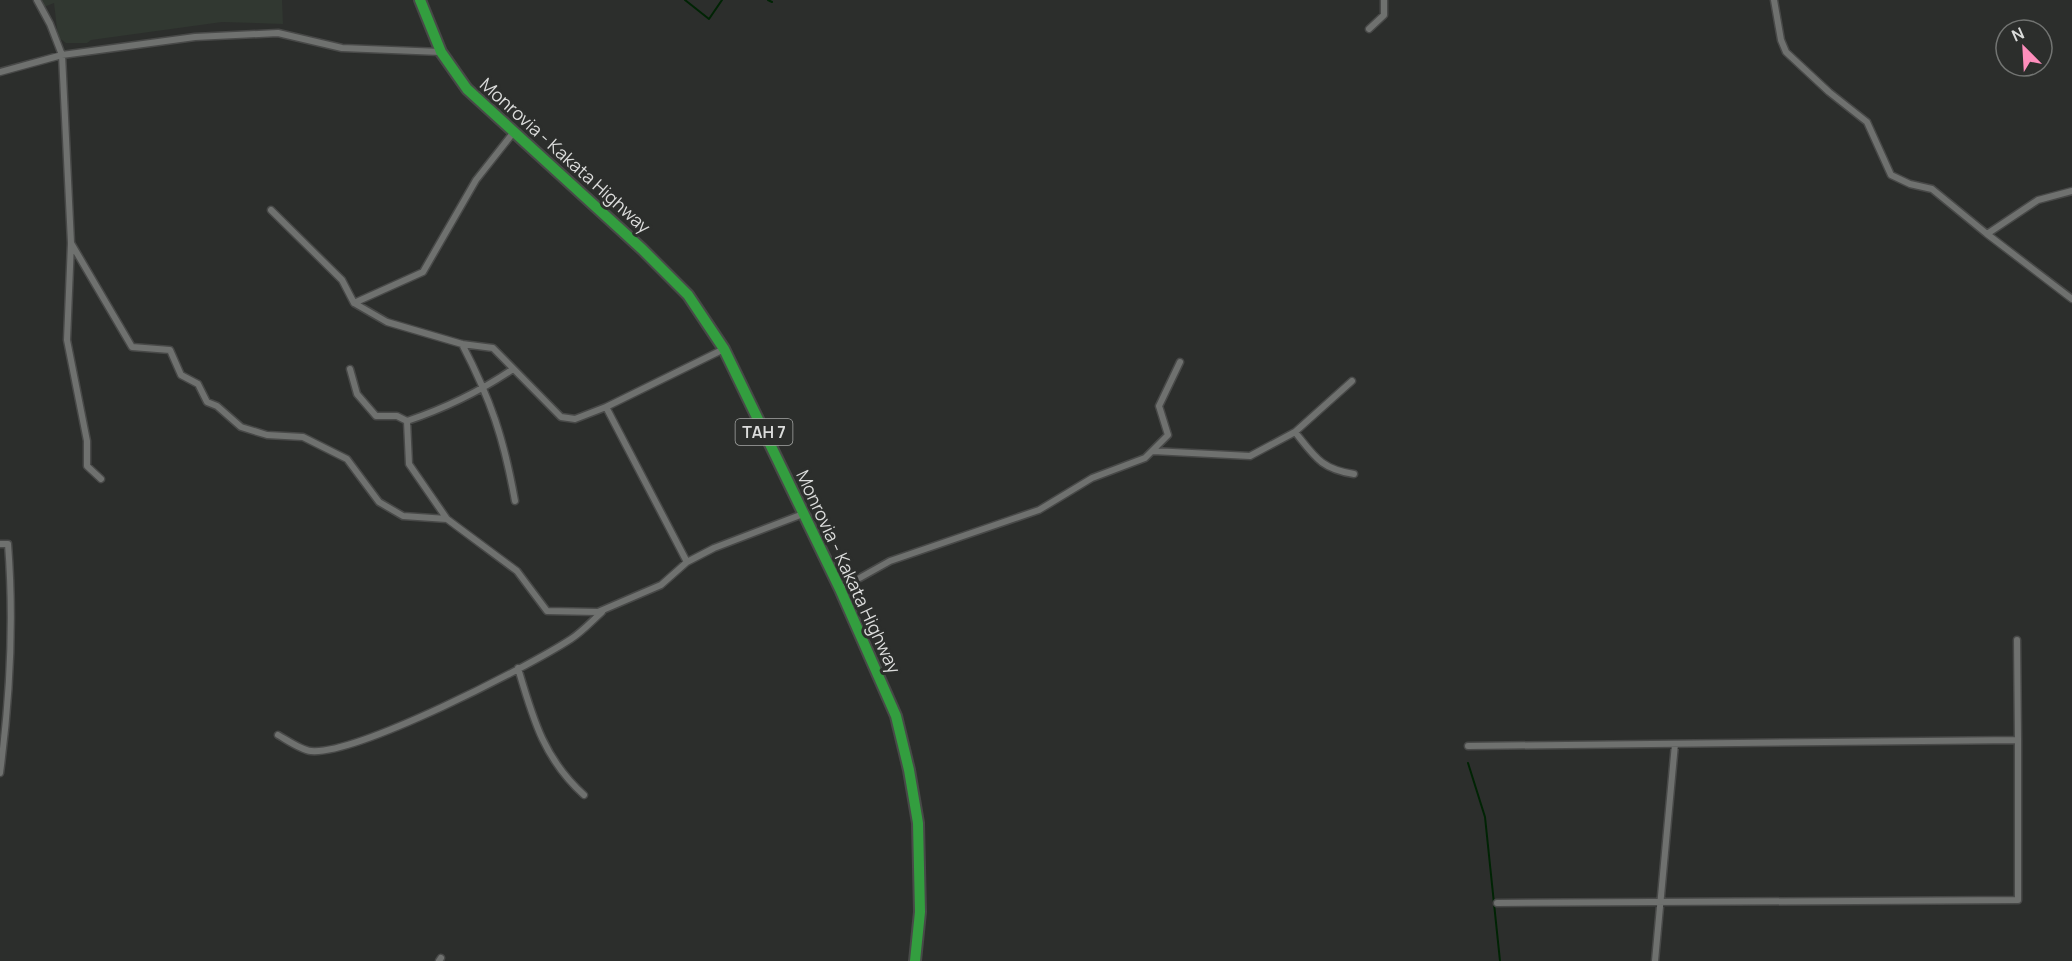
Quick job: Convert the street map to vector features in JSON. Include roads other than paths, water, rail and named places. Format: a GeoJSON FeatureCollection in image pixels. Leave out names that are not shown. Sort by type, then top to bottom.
{"type":"FeatureCollection","features":[{"type":"Feature","properties":{"kind":"highway","name":"Monrovia - Kakata Highway"},"geometry":{"type":"LineString","coordinates":[[420,0],[441,52],[466,89],[642,249],[688,295],[723,349],[840,589],[896,716],[909,770],[918,823],[920,912],[915,961]]}},
{"type":"Feature","properties":{"kind":"street"},"geometry":{"type":"LineString","coordinates":[[37,0],[50,24],[62,55],[71,243],[67,340],[87,441],[87,466],[100,479]]}},
{"type":"Feature","properties":{"kind":"street"},"geometry":{"type":"LineString","coordinates":[[1369,29],[1384,15],[1384,0]]}},
{"type":"Feature","properties":{"kind":"street"},"geometry":{"type":"LineString","coordinates":[[1774,0],[1781,40],[1786,52],[1829,92],[1867,122],[1891,175],[1910,184],[1932,189],[2072,299]]}},
{"type":"Feature","properties":{"kind":"street"},"geometry":{"type":"LineString","coordinates":[[0,72],[62,55],[195,37],[278,33],[342,48],[441,52]]}},
{"type":"Feature","properties":{"kind":"street"},"geometry":{"type":"LineString","coordinates":[[354,303],[423,272],[476,180],[513,133]]}},
{"type":"Feature","properties":{"kind":"street"},"geometry":{"type":"LineString","coordinates":[[1987,234],[2038,200],[2072,191]]}},
{"type":"Feature","properties":{"kind":"street"},"geometry":{"type":"LineString","coordinates":[[271,210],[342,280],[354,303],[387,321],[462,344],[493,348],[561,417],[575,419],[606,407],[723,349]]}},
{"type":"Feature","properties":{"kind":"street"},"geometry":{"type":"LineString","coordinates":[[71,243],[132,347],[170,350],[181,375],[198,384],[207,402],[217,406],[241,428],[267,435],[303,436],[346,459],[379,502],[403,516],[447,519]]}},
{"type":"Feature","properties":{"kind":"street"},"geometry":{"type":"LineString","coordinates":[[462,344],[486,388],[505,445],[515,501]]}},
{"type":"Feature","properties":{"kind":"street"},"geometry":{"type":"LineString","coordinates":[[840,589],[890,561],[1039,510],[1092,478],[1145,458],[1168,435],[1159,406],[1180,362]]}},
{"type":"Feature","properties":{"kind":"street"},"geometry":{"type":"LineString","coordinates":[[350,369],[357,394],[376,416],[397,416],[407,422]]}},
{"type":"Feature","properties":{"kind":"street"},"geometry":{"type":"LineString","coordinates":[[407,422],[452,405],[486,388],[513,369]]}},
{"type":"Feature","properties":{"kind":"street"},"geometry":{"type":"LineString","coordinates":[[1153,451],[1250,456],[1295,432],[1352,381]]}},
{"type":"Feature","properties":{"kind":"street"},"geometry":{"type":"LineString","coordinates":[[606,407],[687,562]]}},
{"type":"Feature","properties":{"kind":"street"},"geometry":{"type":"LineString","coordinates":[[407,422],[409,464],[447,519],[517,571],[547,611],[598,612],[661,585],[687,562],[714,548],[803,514]]}},
{"type":"Feature","properties":{"kind":"street"},"geometry":{"type":"LineString","coordinates":[[1295,432],[1320,464],[1334,471],[1354,474]]}},
{"type":"Feature","properties":{"kind":"street"},"geometry":{"type":"LineString","coordinates":[[0,544],[8,544],[12,598],[6,727],[0,774]]}},
{"type":"Feature","properties":{"kind":"street"},"geometry":{"type":"LineString","coordinates":[[278,735],[310,751],[350,744],[430,712],[518,668],[572,639],[602,612]]}},
{"type":"Feature","properties":{"kind":"street"},"geometry":{"type":"LineString","coordinates":[[1497,903],[1660,900],[2018,900],[2017,640]]}},
{"type":"Feature","properties":{"kind":"street"},"geometry":{"type":"LineString","coordinates":[[518,668],[530,710],[552,760],[584,795]]}},
{"type":"Feature","properties":{"kind":"street"},"geometry":{"type":"LineString","coordinates":[[1468,746],[2018,740]]}},
{"type":"Feature","properties":{"kind":"street"},"geometry":{"type":"LineString","coordinates":[[1655,961],[1675,744]]}},
{"type":"Feature","properties":{"kind":"waterway"},"geometry":{"type":"LineString","coordinates":[[685,0],[709,19],[722,0]]}},
{"type":"Feature","properties":{"kind":"waterway"},"geometry":{"type":"LineString","coordinates":[[768,0],[772,2]]}},
{"type":"Feature","properties":{"kind":"waterway"},"geometry":{"type":"LineString","coordinates":[[1468,763],[1485,817],[1500,961]]}}]}
